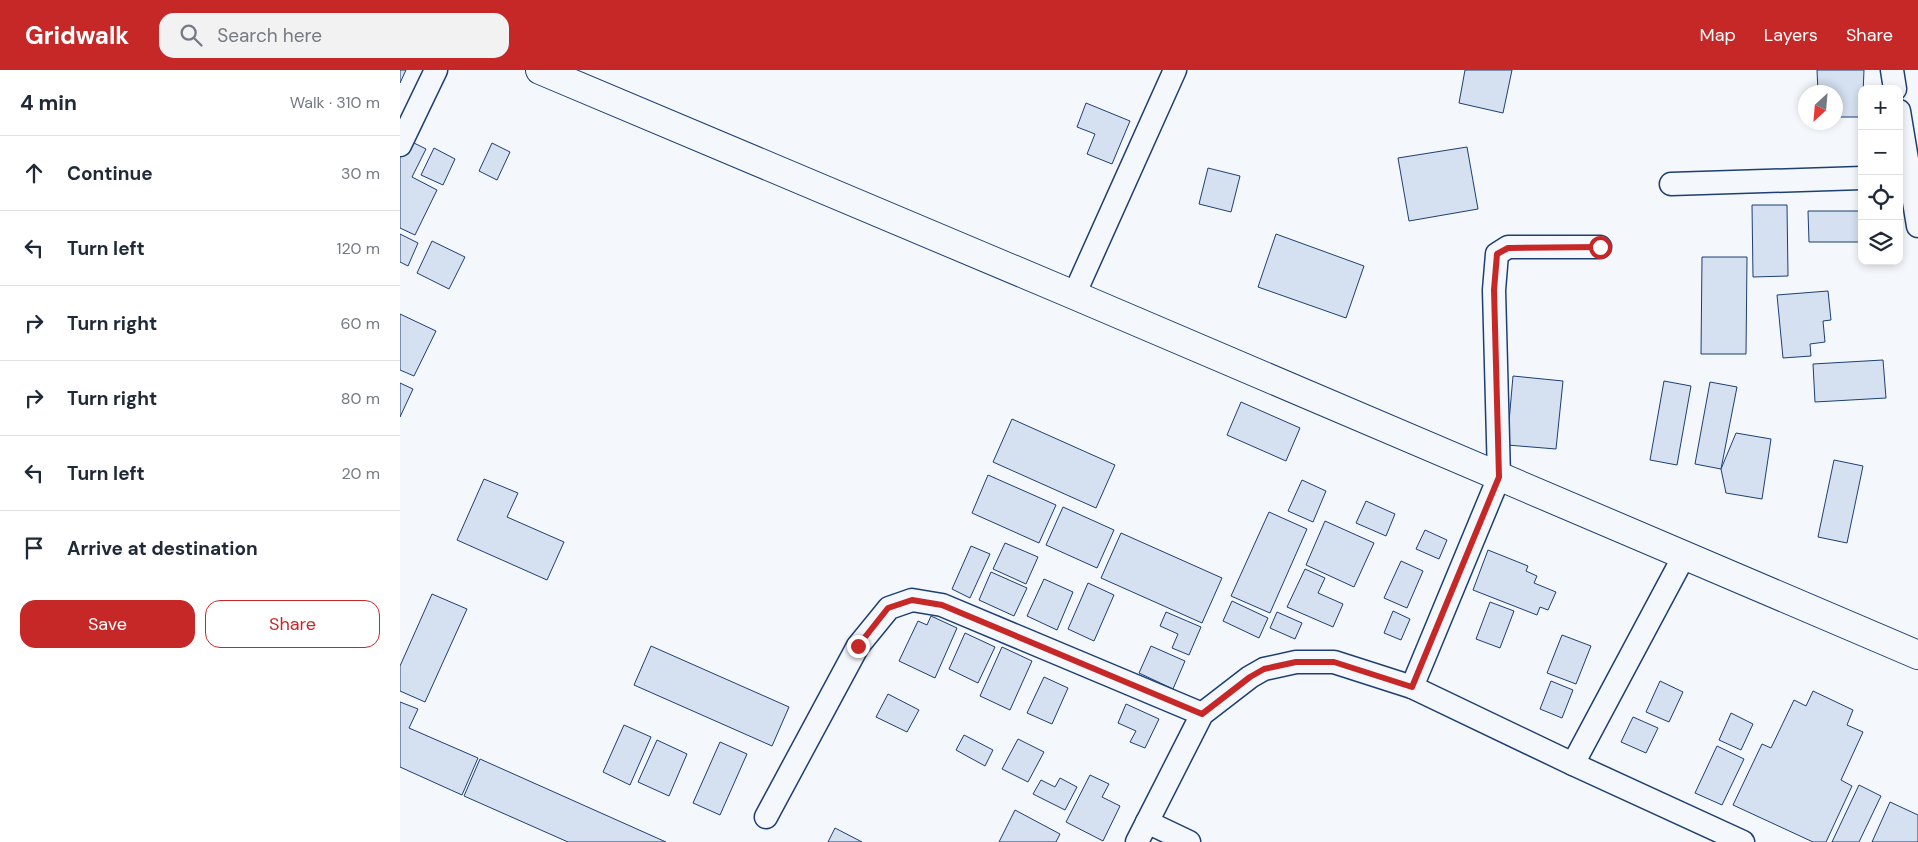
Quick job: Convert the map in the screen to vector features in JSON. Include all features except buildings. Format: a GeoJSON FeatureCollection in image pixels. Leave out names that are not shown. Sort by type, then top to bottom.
{"type":"FeatureCollection","features":[{"type":"Feature","properties":{"kind":"main road"},"geometry":{"type":"LineString","coordinates":[[549,72],[1918,655]]}},
{"type":"Feature","properties":{"kind":"street"},"geometry":{"type":"LineString","coordinates":[[400,145],[436,70]]}},
{"type":"Feature","properties":{"kind":"street"},"geometry":{"type":"LineString","coordinates":[[1074,295],[1175,70]]}},
{"type":"Feature","properties":{"kind":"street"},"geometry":{"type":"LineString","coordinates":[[1892,70],[1894,85]]}},
{"type":"Feature","properties":{"kind":"street"},"geometry":{"type":"LineString","coordinates":[[1901,130],[1905,177],[1918,226]]}},
{"type":"Feature","properties":{"kind":"street"},"geometry":{"type":"LineString","coordinates":[[1671,184],[1858,178]]}},
{"type":"Feature","properties":{"kind":"street"},"geometry":{"type":"LineString","coordinates":[[1412,687],[1499,477],[1494,290],[1497,254],[1508,248],[1600,247]]}},
{"type":"Feature","properties":{"kind":"street"},"geometry":{"type":"LineString","coordinates":[[1573,764],[1684,556]]}},
{"type":"Feature","properties":{"kind":"street"},"geometry":{"type":"LineString","coordinates":[[766,817],[858,646],[888,608],[912,600],[942,605],[1202,714]]}},
{"type":"Feature","properties":{"kind":"street"},"geometry":{"type":"LineString","coordinates":[[1189,842],[1142,832],[1202,714],[1250,677],[1264,669],[1296,662],[1334,662],[1412,687],[1743,842]]}},
{"type":"Feature","properties":{"kind":"route"},"geometry":{"type":"LineString","coordinates":[[858,646],[888,608],[912,600],[942,605],[1202,714],[1250,677],[1264,669],[1296,662],[1334,662],[1412,687],[1499,477],[1494,290],[1497,254],[1502,249],[1508,248],[1600,247]]}}]}
